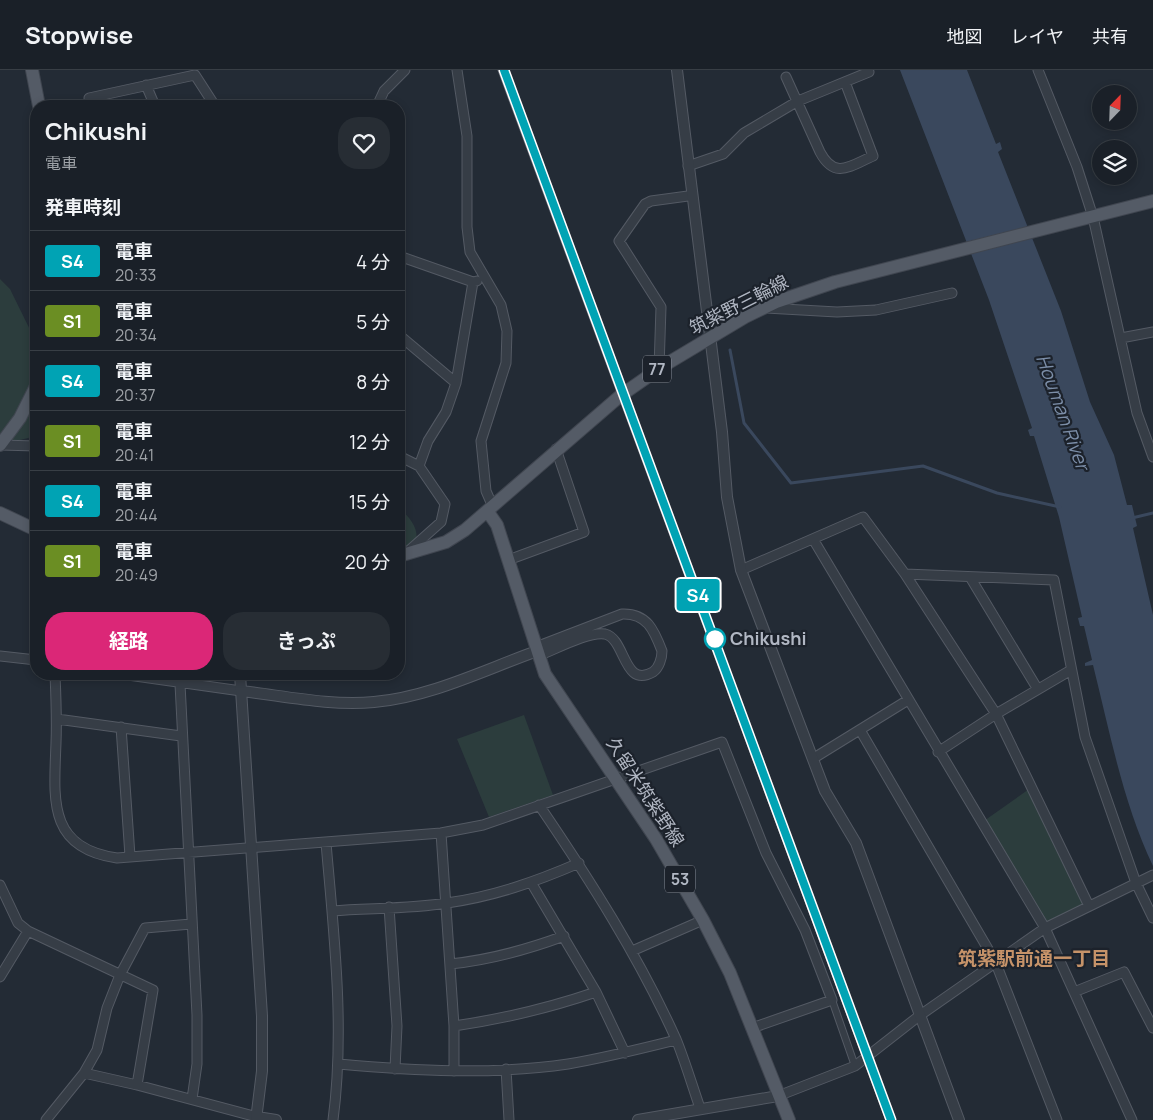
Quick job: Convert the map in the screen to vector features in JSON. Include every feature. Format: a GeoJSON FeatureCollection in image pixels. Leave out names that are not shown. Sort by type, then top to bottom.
{"type":"FeatureCollection","features":[{"type":"Feature","properties":{"kind":"main road"},"geometry":{"type":"LineString","coordinates":[[32,70],[38,100]]}},
{"type":"Feature","properties":{"kind":"main road","name":"筑紫野三輪線"},"geometry":{"type":"LineString","coordinates":[[405,555],[446,542],[490,509],[556,449],[620,396],[659,368],[766,308],[835,282],[1153,201]]}},
{"type":"Feature","properties":{"kind":"main road"},"geometry":{"type":"LineString","coordinates":[[0,445],[20,418],[30,398]]}},
{"type":"Feature","properties":{"kind":"main road","name":"久留米筑紫野線"},"geometry":{"type":"LineString","coordinates":[[490,509],[497,525],[545,674],[656,839],[704,920],[730,974],[788,1120]]}},
{"type":"Feature","properties":{"kind":"main road"},"geometry":{"type":"LineString","coordinates":[[0,513],[30,527]]}},
{"type":"Feature","properties":{"kind":"street"},"geometry":{"type":"LineString","coordinates":[[380,100],[384,91],[405,70]]}},
{"type":"Feature","properties":{"kind":"street"},"geometry":{"type":"LineString","coordinates":[[458,70],[467,136],[467,227],[470,252],[501,305],[508,331],[506,363],[481,440],[486,491],[490,509]]}},
{"type":"Feature","properties":{"kind":"street"},"geometry":{"type":"LineString","coordinates":[[677,70],[722,432],[727,497],[741,570],[825,791],[856,843],[959,1120]]}},
{"type":"Feature","properties":{"kind":"street"},"geometry":{"type":"LineString","coordinates":[[688,166],[723,154],[744,133],[798,101],[869,72],[868,70]]}},
{"type":"Feature","properties":{"kind":"street"},"geometry":{"type":"LineString","coordinates":[[1038,70],[1077,167],[1093,217],[1137,412],[1153,457]]}},
{"type":"Feature","properties":{"kind":"street"},"geometry":{"type":"LineString","coordinates":[[90,100],[89,98],[195,75],[211,100]]}},
{"type":"Feature","properties":{"kind":"street"},"geometry":{"type":"LineString","coordinates":[[786,77],[826,162],[836,169],[844,169],[873,156],[845,82]]}},
{"type":"Feature","properties":{"kind":"street"},"geometry":{"type":"LineString","coordinates":[[146,85],[152,100]]}},
{"type":"Feature","properties":{"kind":"street"},"geometry":{"type":"LineString","coordinates":[[659,368],[661,307],[620,241],[645,204],[651,201],[688,196]]}},
{"type":"Feature","properties":{"kind":"street"},"geometry":{"type":"LineString","coordinates":[[405,258],[473,282],[485,280]]}},
{"type":"Feature","properties":{"kind":"street"},"geometry":{"type":"LineString","coordinates":[[419,466],[428,441],[446,412],[456,383],[473,282]]}},
{"type":"Feature","properties":{"kind":"street"},"geometry":{"type":"LineString","coordinates":[[766,308],[837,312],[876,310],[952,293]]}},
{"type":"Feature","properties":{"kind":"street"},"geometry":{"type":"LineString","coordinates":[[1121,338],[1153,332]]}},
{"type":"Feature","properties":{"kind":"street"},"geometry":{"type":"LineString","coordinates":[[405,340],[456,383]]}},
{"type":"Feature","properties":{"kind":"street"},"geometry":{"type":"LineString","coordinates":[[0,445],[30,446]]}},
{"type":"Feature","properties":{"kind":"street"},"geometry":{"type":"LineString","coordinates":[[508,560],[584,532],[556,449]]}},
{"type":"Feature","properties":{"kind":"street"},"geometry":{"type":"LineString","coordinates":[[405,459],[419,466],[444,504],[441,522],[405,552]]}},
{"type":"Feature","properties":{"kind":"street"},"geometry":{"type":"LineString","coordinates":[[741,570],[863,517],[905,574],[996,714],[1089,906]]}},
{"type":"Feature","properties":{"kind":"street"},"geometry":{"type":"LineString","coordinates":[[813,539],[938,752],[1045,928],[1132,1120]]}},
{"type":"Feature","properties":{"kind":"street"},"geometry":{"type":"LineString","coordinates":[[905,574],[1054,580],[1085,737],[1153,918]]}},
{"type":"Feature","properties":{"kind":"street"},"geometry":{"type":"LineString","coordinates":[[970,577],[1037,688]]}},
{"type":"Feature","properties":{"kind":"street"},"geometry":{"type":"LineString","coordinates":[[156,680],[329,702],[374,702],[420,693],[592,635],[602,634],[616,640],[629,669],[637,675],[653,672],[657,667],[662,651],[650,624],[638,615],[622,614],[537,652]]}},
{"type":"Feature","properties":{"kind":"street"},"geometry":{"type":"LineString","coordinates":[[0,656],[30,659]]}},
{"type":"Feature","properties":{"kind":"street"},"geometry":{"type":"LineString","coordinates":[[938,752],[1037,688],[1071,670]]}},
{"type":"Feature","properties":{"kind":"street"},"geometry":{"type":"LineString","coordinates":[[55,680],[57,719],[54,795],[58,813],[66,833],[82,848],[100,856],[116,858],[251,846],[326,843],[440,833],[483,825],[722,742],[766,853],[804,930],[832,1000],[855,1066]]}},
{"type":"Feature","properties":{"kind":"street"},"geometry":{"type":"LineString","coordinates":[[240,680],[262,1016],[262,1071],[256,1118]]}},
{"type":"Feature","properties":{"kind":"street"},"geometry":{"type":"LineString","coordinates":[[180,684],[181,736],[197,1015],[197,1064],[192,1099]]}},
{"type":"Feature","properties":{"kind":"street"},"geometry":{"type":"LineString","coordinates":[[814,758],[908,700]]}},
{"type":"Feature","properties":{"kind":"street"},"geometry":{"type":"LineString","coordinates":[[57,719],[181,736]]}},
{"type":"Feature","properties":{"kind":"street"},"geometry":{"type":"LineString","coordinates":[[121,727],[130,856]]}},
{"type":"Feature","properties":{"kind":"street"},"geometry":{"type":"LineString","coordinates":[[860,730],[995,961],[1057,1120]]}},
{"type":"Feature","properties":{"kind":"street"},"geometry":{"type":"LineString","coordinates":[[539,805],[579,863],[632,951],[676,1040],[700,1108]]}},
{"type":"Feature","properties":{"kind":"street"},"geometry":{"type":"LineString","coordinates":[[440,833],[454,1026],[454,1071]]}},
{"type":"Feature","properties":{"kind":"street"},"geometry":{"type":"LineString","coordinates":[[326,843],[332,911],[339,1064],[333,1120]]}},
{"type":"Feature","properties":{"kind":"street"},"geometry":{"type":"LineString","coordinates":[[332,911],[445,904],[532,884],[579,863]]}},
{"type":"Feature","properties":{"kind":"street"},"geometry":{"type":"LineString","coordinates":[[638,1120],[778,1096],[855,1066],[919,1016],[995,961],[1045,928],[1153,875]]}},
{"type":"Feature","properties":{"kind":"street"},"geometry":{"type":"LineString","coordinates":[[532,884],[596,992],[625,1053]]}},
{"type":"Feature","properties":{"kind":"street"},"geometry":{"type":"LineString","coordinates":[[0,885],[18,924],[28,931],[153,990],[137,1084]]}},
{"type":"Feature","properties":{"kind":"street"},"geometry":{"type":"LineString","coordinates":[[389,907],[397,1026],[395,1069]]}},
{"type":"Feature","properties":{"kind":"street"},"geometry":{"type":"LineString","coordinates":[[632,951],[704,920]]}},
{"type":"Feature","properties":{"kind":"street"},"geometry":{"type":"LineString","coordinates":[[46,1120],[84,1073],[97,1050],[107,1008],[120,974],[145,928],[191,924]]}},
{"type":"Feature","properties":{"kind":"street"},"geometry":{"type":"LineString","coordinates":[[0,977],[28,931]]}},
{"type":"Feature","properties":{"kind":"street"},"geometry":{"type":"LineString","coordinates":[[450,964],[484,960],[527,950],[564,936]]}},
{"type":"Feature","properties":{"kind":"street"},"geometry":{"type":"LineString","coordinates":[[1074,992],[1124,972],[1153,1028]]}},
{"type":"Feature","properties":{"kind":"street"},"geometry":{"type":"LineString","coordinates":[[454,1026],[498,1020],[547,1008],[596,992]]}},
{"type":"Feature","properties":{"kind":"street"},"geometry":{"type":"LineString","coordinates":[[752,1028],[832,1000]]}},
{"type":"Feature","properties":{"kind":"street"},"geometry":{"type":"LineString","coordinates":[[339,1064],[395,1069],[454,1071],[506,1069],[567,1064],[625,1053],[676,1040]]}},
{"type":"Feature","properties":{"kind":"street"},"geometry":{"type":"LineString","coordinates":[[506,1069],[509,1120]]}},
{"type":"Feature","properties":{"kind":"street"},"geometry":{"type":"LineString","coordinates":[[84,1073],[137,1084],[256,1118],[276,1120]]}},
{"type":"Feature","properties":{"kind":"shaded area"},"geometry":{"type":"Polygon","coordinates":[[[0,279],[10,289],[30,330],[30,438],[0,445],[0,279]]]}},
{"type":"Feature","properties":{"kind":"shaded area"},"geometry":{"type":"Polygon","coordinates":[[[405,513],[412,522],[417,537],[416,544],[405,560],[405,513]]]}},
{"type":"Feature","properties":{"kind":"shaded area"},"geometry":{"type":"Polygon","coordinates":[[[524,715],[553,795],[489,817],[457,739],[524,715]]]}},
{"type":"Feature","properties":{"kind":"shaded area"},"geometry":{"type":"Polygon","coordinates":[[[1032,787],[1089,906],[1045,928],[981,823],[1032,787]]]}},
{"type":"Feature","properties":{"kind":"water","name":"Houman River"},"geometry":{"type":"Polygon","coordinates":[[[900,70],[967,70],[996,144],[1000,142],[1002,149],[998,152],[1061,311],[1090,402],[1114,455],[1127,505],[1132,505],[1137,526],[1133,528],[1153,615],[1153,866],[1125,793],[1093,665],[1085,666],[1085,663],[1092,660],[1084,626],[1080,626],[1078,618],[1082,617],[1059,517],[1034,436],[1030,436],[1028,430],[1032,428],[989,300],[900,70]]]}},
{"type":"Feature","properties":{"kind":"waterway"},"geometry":{"type":"LineString","coordinates":[[730,350],[744,423],[791,483],[923,466],[997,493],[1060,507]]}},
{"type":"Feature","properties":{"kind":"waterway"},"geometry":{"type":"LineString","coordinates":[[1132,518],[1153,513]]}},
{"type":"Feature","properties":{"kind":"railway"},"geometry":{"type":"LineString","coordinates":[[500,70],[888,1120]]}},
{"type":"Feature","properties":{"kind":"train","name":"S4"},"geometry":{"type":"LineString","coordinates":[[504,70],[861,1039],[869,1055],[891,1120]]}},
{"type":"Feature","properties":{"kind":"place","name":"Chikushi"},"geometry":{"type":"Point","coordinates":[715,639]}},
{"type":"Feature","properties":{"kind":"district","name":"筑紫駅前通一丁目"},"geometry":{"type":"Point","coordinates":[1034,958]}}]}
